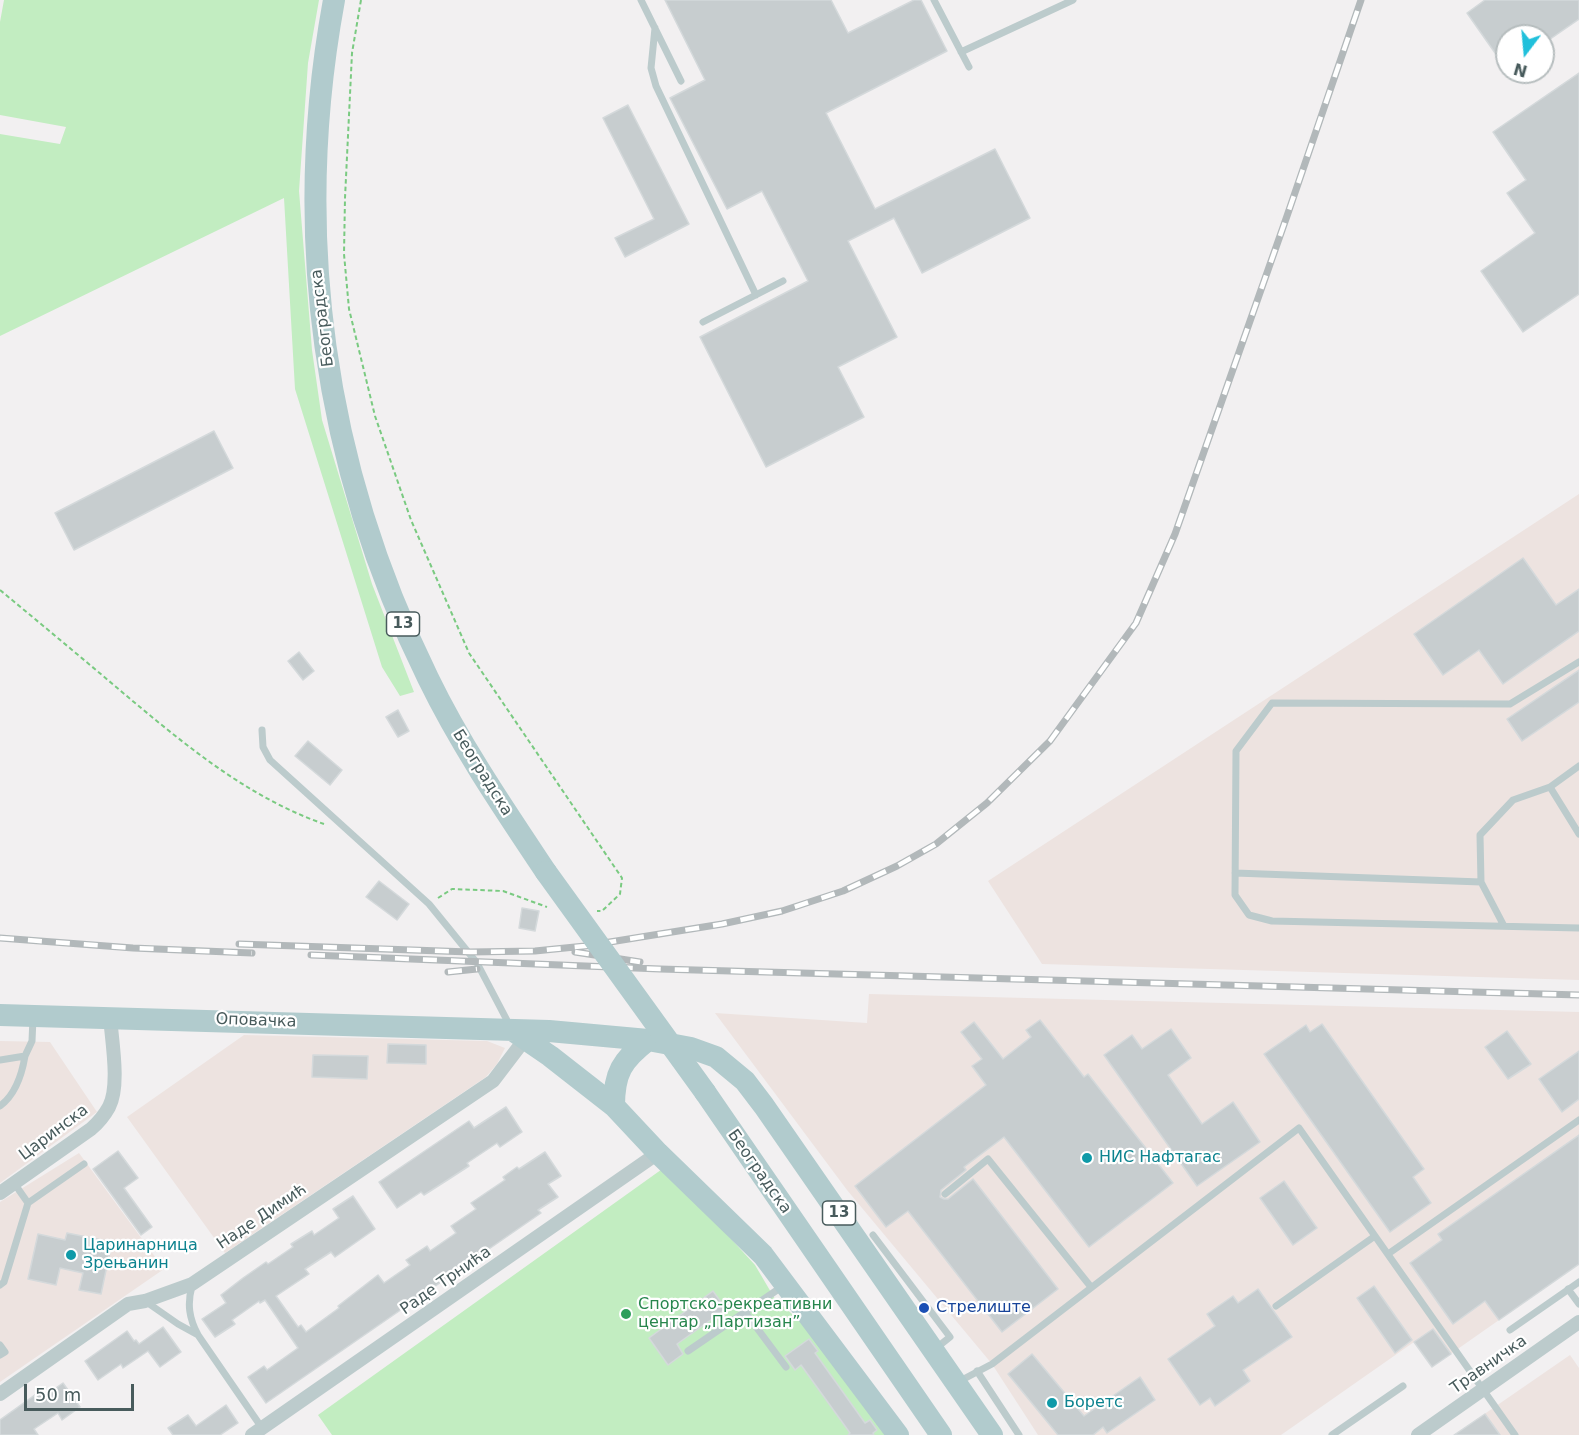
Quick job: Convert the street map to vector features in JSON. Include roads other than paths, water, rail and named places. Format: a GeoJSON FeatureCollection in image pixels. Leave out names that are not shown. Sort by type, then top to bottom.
{"type":"FeatureCollection","features":[{"type":"Feature","properties":{"kind":"main road","name":"Београдска"},"geometry":{"type":"LineString","coordinates":[[334,0],[317,119],[315,218],[318,284],[326,349],[355,488],[381,568],[424,670],[468,753],[546,872],[705,1092],[941,1435]]}},
{"type":"Feature","properties":{"kind":"main road","name":"Оповачка"},"geometry":{"type":"LineString","coordinates":[[0,1015],[111,1017],[519,1035]]}},
{"type":"Feature","properties":{"kind":"main road","name":"13"},"geometry":{"type":"LineString","coordinates":[[519,1035],[549,1031],[648,1040],[691,1048],[716,1057],[745,1081],[992,1435]]}},
{"type":"Feature","properties":{"kind":"main road"},"geometry":{"type":"LineString","coordinates":[[519,1035],[550,1056],[614,1107],[763,1255],[898,1435]]}},
{"type":"Feature","properties":{"kind":"main road"},"geometry":{"type":"LineString","coordinates":[[614,1107],[617,1075],[633,1052],[648,1040]]}},
{"type":"Feature","properties":{"kind":"street","name":"Царинска"},"geometry":{"type":"LineString","coordinates":[[0,1193],[101,1120],[110,1105],[114,1080],[111,1017]]}},
{"type":"Feature","properties":{"kind":"street","name":"Наде Димић"},"geometry":{"type":"LineString","coordinates":[[0,1394],[128,1304],[145,1301],[192,1284],[493,1081],[519,1035]]}},
{"type":"Feature","properties":{"kind":"street","name":"Раде Трнића"},"geometry":{"type":"LineString","coordinates":[[257,1432],[658,1153]]}},
{"type":"Feature","properties":{"kind":"street","name":"Травничка"},"geometry":{"type":"LineString","coordinates":[[1418,1435],[1579,1322]]}},
{"type":"Feature","properties":{"kind":"lane"},"geometry":{"type":"LineString","coordinates":[[641,0],[681,81]]}},
{"type":"Feature","properties":{"kind":"lane"},"geometry":{"type":"LineString","coordinates":[[934,0],[969,67]]}},
{"type":"Feature","properties":{"kind":"lane"},"geometry":{"type":"LineString","coordinates":[[961,52],[1073,0]]}},
{"type":"Feature","properties":{"kind":"lane"},"geometry":{"type":"LineString","coordinates":[[655,27],[651,68],[656,86],[756,295]]}},
{"type":"Feature","properties":{"kind":"lane"},"geometry":{"type":"LineString","coordinates":[[703,322],[783,281]]}},
{"type":"Feature","properties":{"kind":"lane"},"geometry":{"type":"LineString","coordinates":[[1579,662],[1510,704],[1272,703],[1236,751],[1235,873],[1235,895],[1248,915],[1272,921],[1579,928]]}},
{"type":"Feature","properties":{"kind":"lane"},"geometry":{"type":"LineString","coordinates":[[262,730],[263,747],[270,760],[429,904],[477,963],[519,1035]]}},
{"type":"Feature","properties":{"kind":"lane"},"geometry":{"type":"LineString","coordinates":[[1504,926],[1481,882],[1480,835],[1513,800],[1550,787],[1579,766]]}},
{"type":"Feature","properties":{"kind":"lane"},"geometry":{"type":"LineString","coordinates":[[1550,787],[1579,834]]}},
{"type":"Feature","properties":{"kind":"lane"},"geometry":{"type":"LineString","coordinates":[[1235,873],[1481,882]]}},
{"type":"Feature","properties":{"kind":"lane"},"geometry":{"type":"LineString","coordinates":[[0,1106],[5,1103],[22,1075],[25,1056],[32,1041],[33,1016]]}},
{"type":"Feature","properties":{"kind":"lane"},"geometry":{"type":"LineString","coordinates":[[0,1060],[25,1056]]}},
{"type":"Feature","properties":{"kind":"lane"},"geometry":{"type":"LineString","coordinates":[[1388,1254],[1579,1120]]}},
{"type":"Feature","properties":{"kind":"lane"},"geometry":{"type":"LineString","coordinates":[[957,1382],[992,1364],[1299,1128],[1515,1435]]}},
{"type":"Feature","properties":{"kind":"lane"},"geometry":{"type":"LineString","coordinates":[[945,1194],[988,1159],[1091,1287]]}},
{"type":"Feature","properties":{"kind":"lane"},"geometry":{"type":"LineString","coordinates":[[0,1285],[4,1282],[28,1203],[84,1164]]}},
{"type":"Feature","properties":{"kind":"lane"},"geometry":{"type":"LineString","coordinates":[[14,1183],[28,1203]]}},
{"type":"Feature","properties":{"kind":"lane"},"geometry":{"type":"LineString","coordinates":[[873,1235],[950,1336],[934,1350]]}},
{"type":"Feature","properties":{"kind":"lane"},"geometry":{"type":"LineString","coordinates":[[1276,1306],[1376,1236]]}},
{"type":"Feature","properties":{"kind":"lane"},"geometry":{"type":"LineString","coordinates":[[1510,1330],[1579,1282]]}},
{"type":"Feature","properties":{"kind":"lane"},"geometry":{"type":"LineString","coordinates":[[192,1284],[189,1311],[198,1335],[257,1432]]}},
{"type":"Feature","properties":{"kind":"lane"},"geometry":{"type":"LineString","coordinates":[[688,1351],[785,1284]]}},
{"type":"Feature","properties":{"kind":"lane"},"geometry":{"type":"LineString","coordinates":[[1569,1289],[1579,1304]]}},
{"type":"Feature","properties":{"kind":"lane"},"geometry":{"type":"LineString","coordinates":[[145,1301],[198,1335]]}},
{"type":"Feature","properties":{"kind":"lane"},"geometry":{"type":"LineString","coordinates":[[745,1311],[786,1367]]}},
{"type":"Feature","properties":{"kind":"lane"},"geometry":{"type":"LineString","coordinates":[[0,1346],[4,1352],[0,1355]]}},
{"type":"Feature","properties":{"kind":"lane"},"geometry":{"type":"LineString","coordinates":[[977,1371],[1019,1435]]}},
{"type":"Feature","properties":{"kind":"lane"},"geometry":{"type":"LineString","coordinates":[[1332,1435],[1403,1386]]}},
{"type":"Feature","properties":{"kind":"railway"},"geometry":{"type":"LineString","coordinates":[[239,944],[470,952],[535,951],[585,946],[722,924],[782,911],[843,891],[897,866],[936,844],[987,803],[1050,741],[1136,623],[1175,534],[1361,0]]}},
{"type":"Feature","properties":{"kind":"railway"},"geometry":{"type":"LineString","coordinates":[[0,938],[133,948],[252,953]]}},
{"type":"Feature","properties":{"kind":"railway"},"geometry":{"type":"LineString","coordinates":[[575,952],[640,962]]}},
{"type":"Feature","properties":{"kind":"railway"},"geometry":{"type":"LineString","coordinates":[[311,955],[660,969],[1579,995]]}},
{"type":"Feature","properties":{"kind":"railway"},"geometry":{"type":"LineString","coordinates":[[448,972],[477,969]]}},
{"type":"Feature","properties":{"kind":"place","name":"НИС Нафтагас"},"geometry":{"type":"Point","coordinates":[1087,1158]}},
{"type":"Feature","properties":{"kind":"place","name":"Царинарница Зрењанин"},"geometry":{"type":"Point","coordinates":[71,1255]}},
{"type":"Feature","properties":{"kind":"place","name":"Стрелиште"},"geometry":{"type":"Point","coordinates":[924,1308]}},
{"type":"Feature","properties":{"kind":"place","name":"Спортско-рекреативни центар „Партизан”"},"geometry":{"type":"Point","coordinates":[626,1314]}},
{"type":"Feature","properties":{"kind":"place","name":"Боретс"},"geometry":{"type":"Point","coordinates":[1052,1403]}}]}
